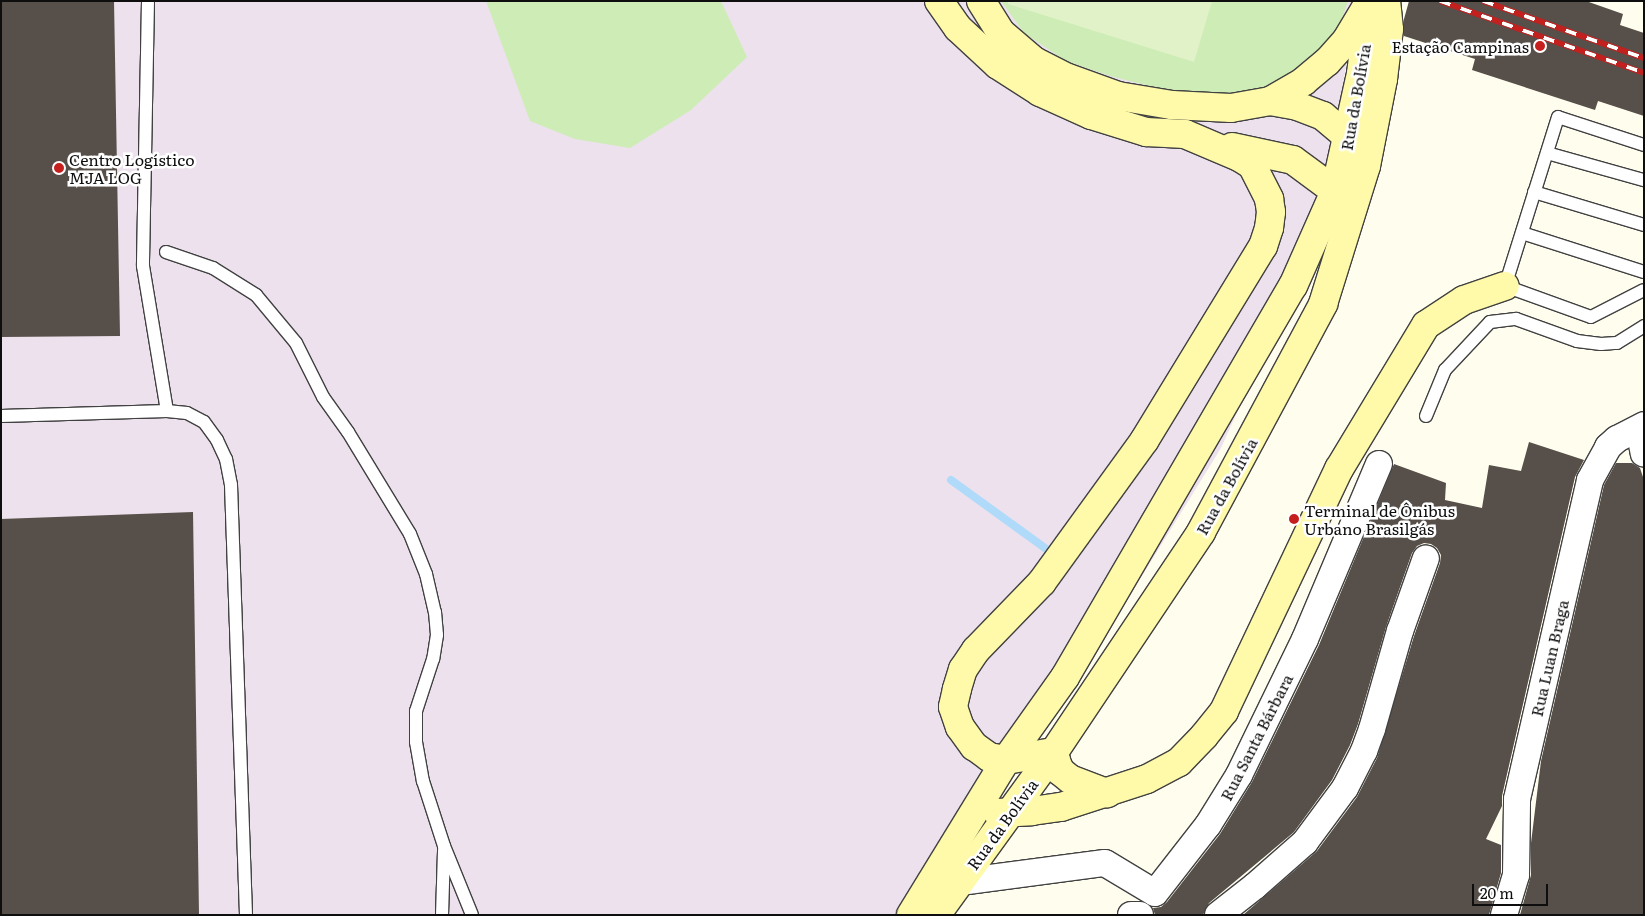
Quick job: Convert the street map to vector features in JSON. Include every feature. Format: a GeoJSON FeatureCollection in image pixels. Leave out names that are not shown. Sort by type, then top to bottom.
{"type":"FeatureCollection","features":[{"type":"Feature","properties":{"kind":"main road"},"geometry":{"type":"LineString","coordinates":[[939,1],[958,28],[998,65],[1040,92],[1091,115],[1146,132],[1185,134],[1208,142],[1292,160],[1335,191]]}},
{"type":"Feature","properties":{"kind":"main road"},"geometry":{"type":"LineString","coordinates":[[981,1],[1000,32],[1034,61],[1068,78],[1118,96],[1172,105],[1231,108],[1270,101],[1304,81],[1327,62],[1346,41],[1370,2]]}},
{"type":"Feature","properties":{"kind":"main road","name":"Rua da Bolívia"},"geometry":{"type":"LineString","coordinates":[[936,915],[1054,752],[1202,532],[1323,304],[1366,166],[1384,79],[1389,29],[1386,1]]}},
{"type":"Feature","properties":{"kind":"main road","name":"Rua da Bolívia"},"geometry":{"type":"LineString","coordinates":[[911,915],[1006,760],[1066,677],[1293,286],[1335,191],[1361,74],[1370,2]]}},
{"type":"Feature","properties":{"kind":"main road"},"geometry":{"type":"LineString","coordinates":[[1270,101],[1297,106],[1323,116],[1348,137],[1366,166]]}},
{"type":"Feature","properties":{"kind":"main road"},"geometry":{"type":"LineString","coordinates":[[1107,793],[1070,779],[1060,771],[1054,752],[1006,760],[989,757],[974,746],[960,727],[953,708],[964,669],[976,650],[1042,582],[1144,441],[1263,246],[1269,228],[1271,212],[1268,199],[1252,165],[1208,142]]}},
{"type":"Feature","properties":{"kind":"main road"},"geometry":{"type":"LineString","coordinates":[[974,814],[1009,813],[1061,806],[1107,793],[1147,778],[1179,762],[1204,736],[1224,711],[1339,469],[1426,325],[1464,300],[1505,286]]}},
{"type":"Feature","properties":{"kind":"street"},"geometry":{"type":"LineString","coordinates":[[1641,427],[1644,454]]}},
{"type":"Feature","properties":{"kind":"street","name":"Rua Luan Braga"},"geometry":{"type":"LineString","coordinates":[[1504,915],[1516,875],[1517,799],[1590,480],[1608,447],[1617,439],[1641,427]]}},
{"type":"Feature","properties":{"kind":"street","name":"Rua Santa Bárbara"},"geometry":{"type":"LineString","coordinates":[[960,882],[1105,864],[1155,893],[1208,825],[1239,775],[1305,638],[1379,464]]}},
{"type":"Feature","properties":{"kind":"street"},"geometry":{"type":"LineString","coordinates":[[1218,915],[1305,842],[1345,788],[1364,751],[1372,729],[1400,632],[1426,558]]}},
{"type":"Feature","properties":{"kind":"street"},"geometry":{"type":"LineString","coordinates":[[1131,915],[1140,915]]}},
{"type":"Feature","properties":{"kind":"lane"},"geometry":{"type":"LineString","coordinates":[[148,1],[143,266],[167,411]]}},
{"type":"Feature","properties":{"kind":"lane"},"geometry":{"type":"LineString","coordinates":[[1644,145],[1558,117],[1505,286],[1592,317],[1644,290]]}},
{"type":"Feature","properties":{"kind":"lane"},"geometry":{"type":"LineString","coordinates":[[1547,153],[1644,180]]}},
{"type":"Feature","properties":{"kind":"lane"},"geometry":{"type":"LineString","coordinates":[[1534,192],[1644,225]]}},
{"type":"Feature","properties":{"kind":"lane"},"geometry":{"type":"LineString","coordinates":[[1522,233],[1644,272]]}},
{"type":"Feature","properties":{"kind":"lane"},"geometry":{"type":"LineString","coordinates":[[166,252],[213,268],[256,295],[296,343],[323,397],[348,432],[410,534],[426,574],[435,612],[437,635],[416,711],[416,742],[423,780],[444,846],[472,915]]}},
{"type":"Feature","properties":{"kind":"lane"},"geometry":{"type":"LineString","coordinates":[[1426,416],[1445,370],[1490,322],[1516,319],[1577,341],[1600,344],[1617,343],[1644,326]]}},
{"type":"Feature","properties":{"kind":"lane"},"geometry":{"type":"LineString","coordinates":[[1,416],[167,411],[187,413],[204,422],[217,440],[226,460],[231,485],[246,915]]}},
{"type":"Feature","properties":{"kind":"lane"},"geometry":{"type":"LineString","coordinates":[[442,915],[444,846]]}},
{"type":"Feature","properties":{"kind":"shaded area"},"geometry":{"type":"Polygon","coordinates":[[[1,1],[1357,1],[1333,144],[1303,266],[1221,448],[1116,618],[925,869],[898,915],[1,915],[1,1]]]}},
{"type":"Feature","properties":{"kind":"green space"},"geometry":{"type":"Polygon","coordinates":[[[486,1],[721,1],[747,57],[691,110],[630,148],[575,139],[530,121],[486,1]]]}},
{"type":"Feature","properties":{"kind":"green space"},"geometry":{"type":"Polygon","coordinates":[[[1001,1],[1348,1],[1340,25],[1327,49],[1264,92],[1220,95],[1169,91],[1110,76],[1066,61],[1024,33],[1001,1]]]}},
{"type":"Feature","properties":{"kind":"green space"},"geometry":{"type":"Polygon","coordinates":[[[1008,1],[1212,1],[1194,62],[1008,4],[1008,1]]]}},
{"type":"Feature","properties":{"kind":"building","name":"Centro Logístico MJA LOG"},"geometry":{"type":"Polygon","coordinates":[[[1,1],[114,1],[120,336],[1,337],[1,1]]]}},
{"type":"Feature","properties":{"kind":"building","name":"Estação Campinas"},"geometry":{"type":"Polygon","coordinates":[[[1409,1],[1586,1],[1623,14],[1620,25],[1644,33],[1644,116],[1598,101],[1595,110],[1472,70],[1475,59],[1404,36],[1404,19],[1409,1]]]}},
{"type":"Feature","properties":{"kind":"building"},"geometry":{"type":"Polygon","coordinates":[[[1529,442],[1584,460],[1575,477],[1502,796],[1502,806],[1486,839],[1501,845],[1501,873],[1489,915],[1243,915],[1317,851],[1357,797],[1377,758],[1414,636],[1440,563],[1441,555],[1437,548],[1431,544],[1424,543],[1417,546],[1412,553],[1386,627],[1358,724],[1350,745],[1332,780],[1294,832],[1209,903],[1203,915],[1155,915],[1153,908],[1161,907],[1167,902],[1220,834],[1252,782],[1319,645],[1394,464],[1446,483],[1445,500],[1482,508],[1489,465],[1521,471],[1529,442]]]}},
{"type":"Feature","properties":{"kind":"building"},"geometry":{"type":"Polygon","coordinates":[[[1616,463],[1632,463],[1640,468],[1644,480],[1644,915],[1520,915],[1531,875],[1531,843],[1541,761],[1604,485],[1616,463]]]}},
{"type":"Feature","properties":{"kind":"building"},"geometry":{"type":"Polygon","coordinates":[[[193,512],[199,915],[1,915],[1,519],[193,512]]]}},
{"type":"Feature","properties":{"kind":"waterway"},"geometry":{"type":"LineString","coordinates":[[951,480],[1049,551]]}},
{"type":"Feature","properties":{"kind":"railway"},"geometry":{"type":"LineString","coordinates":[[1440,1],[1644,73]]}},
{"type":"Feature","properties":{"kind":"railway"},"geometry":{"type":"LineString","coordinates":[[1483,1],[1644,58]]}},
{"type":"Feature","properties":{"kind":"place","name":"Estação Campinas"},"geometry":{"type":"Point","coordinates":[1540,46]}},
{"type":"Feature","properties":{"kind":"place","name":"Centro Logístico MJA LOG"},"geometry":{"type":"Point","coordinates":[59,168]}},
{"type":"Feature","properties":{"kind":"place","name":"Terminal de Ônibus Urbano Brasilgás"},"geometry":{"type":"Point","coordinates":[1294,519]}}]}
